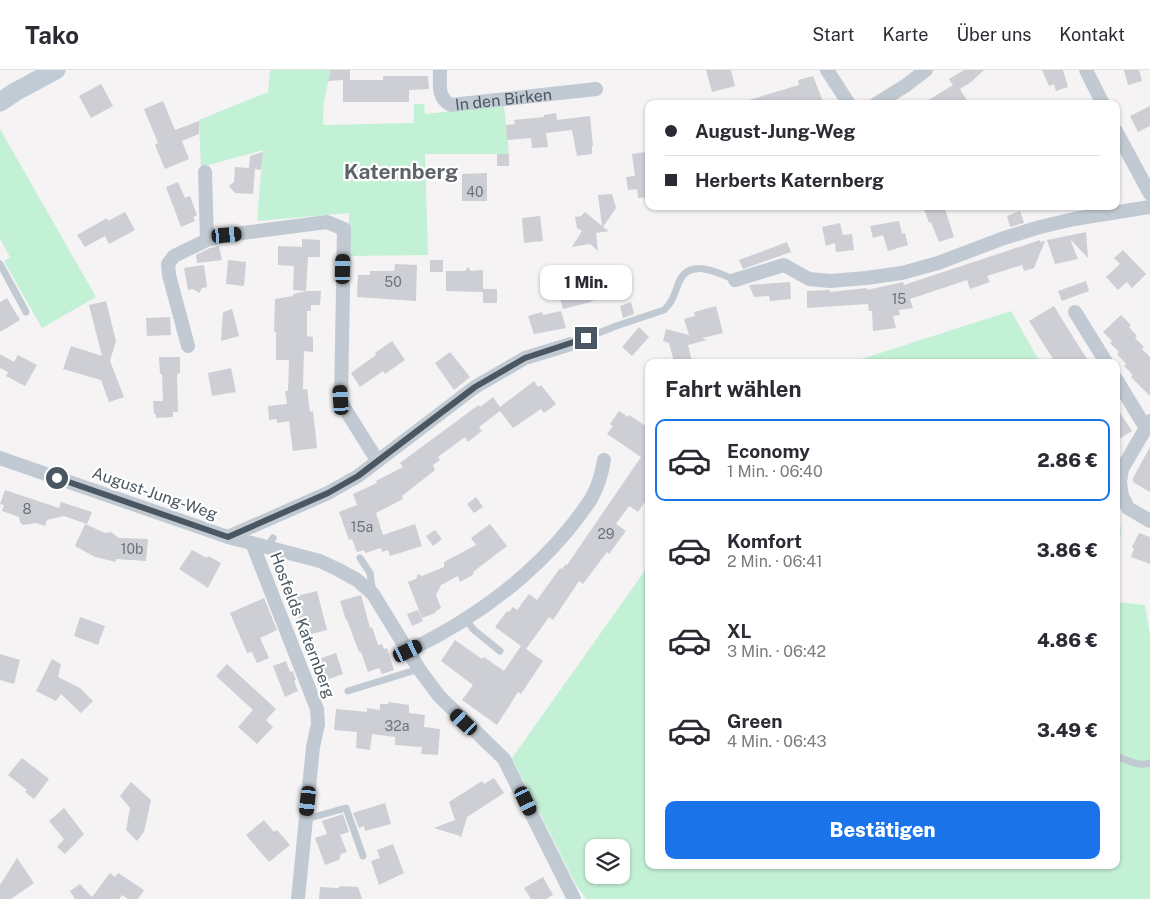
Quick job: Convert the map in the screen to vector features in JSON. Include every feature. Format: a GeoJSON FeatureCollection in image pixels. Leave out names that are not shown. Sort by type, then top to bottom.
{"type":"FeatureCollection","features":[{"type":"Feature","properties":{"kind":"street"},"geometry":{"type":"LineString","coordinates":[[0,102],[56,70]]}},
{"type":"Feature","properties":{"kind":"street","name":"In den Birken"},"geometry":{"type":"LineString","coordinates":[[440,70],[441,97],[451,105],[596,89]]}},
{"type":"Feature","properties":{"kind":"street"},"geometry":{"type":"LineString","coordinates":[[827,70],[846,100]]}},
{"type":"Feature","properties":{"kind":"street"},"geometry":{"type":"LineString","coordinates":[[882,100],[926,70]]}},
{"type":"Feature","properties":{"kind":"street"},"geometry":{"type":"LineString","coordinates":[[1086,70],[1101,100]]}},
{"type":"Feature","properties":{"kind":"street"},"geometry":{"type":"LineString","coordinates":[[1120,138],[1150,194]]}},
{"type":"Feature","properties":{"kind":"street"},"geometry":{"type":"LineString","coordinates":[[205,172],[207,240]]}},
{"type":"Feature","properties":{"kind":"street"},"geometry":{"type":"LineString","coordinates":[[736,280],[784,265],[809,279],[830,281],[902,273],[938,263],[1004,238],[1040,227],[1074,219],[1150,207]]}},
{"type":"Feature","properties":{"kind":"street"},"geometry":{"type":"LineString","coordinates":[[188,346],[169,275],[168,264],[174,256],[207,240],[227,235],[327,222],[344,230],[341,400],[377,460]]}},
{"type":"Feature","properties":{"kind":"street"},"geometry":{"type":"LineString","coordinates":[[1075,312],[1104,359]]}},
{"type":"Feature","properties":{"kind":"street"},"geometry":{"type":"LineString","coordinates":[[228,537],[328,493],[358,476],[475,387],[525,358],[571,344]]}},
{"type":"Feature","properties":{"kind":"street"},"geometry":{"type":"LineString","coordinates":[[1120,385],[1148,424],[1122,469],[1120,482],[1122,496],[1128,508],[1150,521]]}},
{"type":"Feature","properties":{"kind":"street","name":"August-Jung-Weg"},"geometry":{"type":"LineString","coordinates":[[0,458],[228,537],[252,543],[270,543],[348,574],[372,594],[430,686],[450,709],[504,759],[574,899]]}},
{"type":"Feature","properties":{"kind":"street"},"geometry":{"type":"LineString","coordinates":[[408,651],[466,620],[498,598],[524,576],[558,542],[596,492],[604,460]]}},
{"type":"Feature","properties":{"kind":"street","name":"Hosfelds Katernberg"},"geometry":{"type":"LineString","coordinates":[[252,543],[317,709],[318,724],[313,746],[298,899]]}},
{"type":"Feature","properties":{"kind":"lane"},"geometry":{"type":"LineString","coordinates":[[0,264],[26,312]]}},
{"type":"Feature","properties":{"kind":"lane"},"geometry":{"type":"LineString","coordinates":[[571,344],[664,310],[673,299],[680,280],[692,268],[713,272],[736,280]]}},
{"type":"Feature","properties":{"kind":"lane"},"geometry":{"type":"LineString","coordinates":[[360,558],[370,573],[372,594]]}},
{"type":"Feature","properties":{"kind":"lane"},"geometry":{"type":"LineString","coordinates":[[466,620],[474,630],[500,651]]}},
{"type":"Feature","properties":{"kind":"lane"},"geometry":{"type":"LineString","coordinates":[[348,691],[419,670]]}},
{"type":"Feature","properties":{"kind":"lane"},"geometry":{"type":"LineString","coordinates":[[1120,757],[1136,763],[1150,763]]}},
{"type":"Feature","properties":{"kind":"lane"},"geometry":{"type":"LineString","coordinates":[[306,819],[346,808],[363,856]]}},
{"type":"Feature","properties":{"kind":"green space"},"geometry":{"type":"Polygon","coordinates":[[[270,70],[331,70],[324,101],[323,125],[414,123],[414,104],[424,104],[425,114],[504,106],[509,154],[425,154],[428,255],[348,256],[349,213],[257,221],[263,150],[201,167],[199,120],[268,92],[270,70]]]}},
{"type":"Feature","properties":{"kind":"green space"},"geometry":{"type":"Polygon","coordinates":[[[0,129],[96,297],[42,328],[4,261],[10,257],[0,239],[0,129]]]}},
{"type":"Feature","properties":{"kind":"green space"},"geometry":{"type":"Polygon","coordinates":[[[1011,311],[1038,359],[861,359],[1011,311]]]}},
{"type":"Feature","properties":{"kind":"green space"},"geometry":{"type":"Polygon","coordinates":[[[645,571],[645,869],[1120,869],[1120,602],[1145,605],[1150,636],[1150,899],[586,899],[576,885],[512,758],[645,571]]]}},
{"type":"Feature","properties":{"kind":"building"},"geometry":{"type":"Polygon","coordinates":[[[331,70],[350,70],[350,80],[383,80],[383,76],[428,76],[429,89],[409,90],[409,102],[343,102],[343,80],[328,81],[331,70]]]}},
{"type":"Feature","properties":{"kind":"building"},"geometry":{"type":"Polygon","coordinates":[[[706,70],[731,70],[735,86],[712,92],[706,70]]]}},
{"type":"Feature","properties":{"kind":"building"},"geometry":{"type":"Polygon","coordinates":[[[964,70],[984,70],[960,89],[967,100],[929,100],[953,85],[949,79],[964,70]]]}},
{"type":"Feature","properties":{"kind":"building"},"geometry":{"type":"Polygon","coordinates":[[[1042,70],[1063,70],[1068,87],[1056,91],[1054,84],[1049,86],[1042,70]]]}},
{"type":"Feature","properties":{"kind":"building"},"geometry":{"type":"Polygon","coordinates":[[[1124,70],[1139,70],[1142,81],[1128,85],[1124,70]]]}},
{"type":"Feature","properties":{"kind":"building"},"geometry":{"type":"Polygon","coordinates":[[[813,76],[822,100],[749,100],[799,85],[798,80],[813,76]]]}},
{"type":"Feature","properties":{"kind":"building"},"geometry":{"type":"Polygon","coordinates":[[[101,84],[113,106],[91,118],[79,96],[101,84]]]}},
{"type":"Feature","properties":{"kind":"building"},"geometry":{"type":"Polygon","coordinates":[[[163,101],[175,130],[199,121],[199,134],[182,141],[189,159],[165,169],[155,145],[158,143],[144,109],[163,101]]]}},
{"type":"Feature","properties":{"kind":"building"},"geometry":{"type":"Polygon","coordinates":[[[1150,106],[1150,126],[1138,132],[1130,116],[1150,106]]]}},
{"type":"Feature","properties":{"kind":"building"},"geometry":{"type":"Polygon","coordinates":[[[556,113],[557,120],[590,116],[592,154],[577,156],[572,130],[546,133],[548,147],[532,148],[531,138],[507,140],[506,125],[515,124],[514,120],[544,117],[544,115],[556,113]]]}},
{"type":"Feature","properties":{"kind":"building"},"geometry":{"type":"Polygon","coordinates":[[[263,152],[261,170],[255,169],[253,194],[235,193],[229,186],[234,182],[235,167],[249,168],[250,156],[263,152]]]}},
{"type":"Feature","properties":{"kind":"building"},"geometry":{"type":"Polygon","coordinates":[[[645,152],[645,197],[638,198],[637,189],[628,190],[626,177],[635,176],[632,154],[645,152]]]}},
{"type":"Feature","properties":{"kind":"building"},"geometry":{"type":"Polygon","coordinates":[[[497,154],[509,154],[509,166],[497,166],[497,154]]]}},
{"type":"Feature","properties":{"kind":"building"},"geometry":{"type":"Polygon","coordinates":[[[487,173],[487,201],[462,201],[462,174],[487,173]]]}},
{"type":"Feature","properties":{"kind":"building"},"geometry":{"type":"Polygon","coordinates":[[[178,182],[185,198],[190,196],[197,215],[193,217],[195,221],[181,227],[166,187],[178,182]]]}},
{"type":"Feature","properties":{"kind":"building"},"geometry":{"type":"Polygon","coordinates":[[[612,194],[616,208],[603,227],[609,231],[596,233],[598,251],[590,244],[572,247],[582,231],[577,228],[575,217],[581,216],[585,212],[602,226],[598,195],[612,194]]]}},
{"type":"Feature","properties":{"kind":"building"},"geometry":{"type":"Polygon","coordinates":[[[924,210],[945,210],[954,237],[939,242],[931,222],[929,223],[924,210]]]}},
{"type":"Feature","properties":{"kind":"building"},"geometry":{"type":"Polygon","coordinates":[[[1020,211],[1024,223],[1010,227],[1007,216],[1020,211]]]}},
{"type":"Feature","properties":{"kind":"building"},"geometry":{"type":"Polygon","coordinates":[[[125,212],[135,230],[109,244],[105,236],[85,247],[77,235],[107,218],[108,221],[125,212]]]}},
{"type":"Feature","properties":{"kind":"building"},"geometry":{"type":"Polygon","coordinates":[[[540,216],[543,241],[524,243],[522,218],[540,216]]]}},
{"type":"Feature","properties":{"kind":"building"},"geometry":{"type":"Polygon","coordinates":[[[899,221],[902,234],[905,233],[908,245],[888,251],[883,235],[873,238],[870,226],[899,221]]]}},
{"type":"Feature","properties":{"kind":"building"},"geometry":{"type":"Polygon","coordinates":[[[840,223],[843,235],[852,234],[854,250],[836,252],[835,243],[826,246],[822,227],[840,223]]]}},
{"type":"Feature","properties":{"kind":"building"},"geometry":{"type":"Polygon","coordinates":[[[1086,232],[1088,258],[1070,239],[1078,259],[1055,264],[1047,240],[1086,232]]]}},
{"type":"Feature","properties":{"kind":"building"},"geometry":{"type":"Polygon","coordinates":[[[302,239],[320,240],[320,257],[308,257],[306,291],[293,290],[294,266],[278,265],[278,246],[302,247],[302,239]]]}},
{"type":"Feature","properties":{"kind":"building"},"geometry":{"type":"Polygon","coordinates":[[[1040,240],[1040,242],[1045,241],[1034,268],[1024,271],[1022,265],[987,276],[990,282],[970,289],[967,280],[910,299],[913,308],[899,310],[900,315],[893,316],[896,328],[873,331],[872,311],[869,311],[868,304],[807,308],[807,291],[830,290],[830,292],[867,288],[867,290],[903,282],[904,285],[1040,240]]]}},
{"type":"Feature","properties":{"kind":"building"},"geometry":{"type":"Polygon","coordinates":[[[787,242],[791,252],[743,269],[739,260],[787,242]]]}},
{"type":"Feature","properties":{"kind":"building"},"geometry":{"type":"Polygon","coordinates":[[[219,246],[222,260],[197,263],[196,255],[219,246]]]}},
{"type":"Feature","properties":{"kind":"building"},"geometry":{"type":"Polygon","coordinates":[[[1123,250],[1146,274],[1132,288],[1127,282],[1118,290],[1106,277],[1120,264],[1114,258],[1123,250]]]}},
{"type":"Feature","properties":{"kind":"building"},"geometry":{"type":"Polygon","coordinates":[[[228,260],[246,262],[244,286],[226,284],[228,260]]]}},
{"type":"Feature","properties":{"kind":"building"},"geometry":{"type":"Polygon","coordinates":[[[430,260],[443,260],[443,272],[430,272],[430,260]]]}},
{"type":"Feature","properties":{"kind":"building"},"geometry":{"type":"Polygon","coordinates":[[[395,264],[417,265],[416,301],[357,297],[358,275],[370,275],[370,271],[394,271],[395,264]]]}},
{"type":"Feature","properties":{"kind":"building"},"geometry":{"type":"Polygon","coordinates":[[[204,265],[207,287],[202,288],[199,293],[193,289],[188,290],[184,268],[204,265]]]}},
{"type":"Feature","properties":{"kind":"building"},"geometry":{"type":"Polygon","coordinates":[[[468,267],[471,271],[483,270],[483,289],[497,289],[497,303],[483,303],[483,292],[446,291],[446,271],[465,271],[468,267]]]}},
{"type":"Feature","properties":{"kind":"building"},"geometry":{"type":"Polygon","coordinates":[[[616,269],[620,295],[563,309],[558,290],[570,287],[568,280],[616,269]]]}},
{"type":"Feature","properties":{"kind":"building"},"geometry":{"type":"Polygon","coordinates":[[[1086,281],[1089,291],[1062,301],[1058,291],[1086,281]]]}},
{"type":"Feature","properties":{"kind":"building"},"geometry":{"type":"Polygon","coordinates":[[[790,282],[791,299],[770,301],[769,296],[754,297],[749,285],[790,282]]]}},
{"type":"Feature","properties":{"kind":"building"},"geometry":{"type":"Polygon","coordinates":[[[306,291],[321,291],[320,305],[311,305],[311,311],[307,311],[307,336],[313,337],[313,352],[304,351],[303,389],[307,389],[310,412],[313,411],[317,448],[293,451],[289,421],[277,423],[277,419],[269,420],[268,406],[287,404],[285,391],[288,391],[289,360],[276,360],[276,332],[274,332],[275,299],[293,296],[293,294],[306,291]]]}},
{"type":"Feature","properties":{"kind":"building"},"geometry":{"type":"Polygon","coordinates":[[[7,298],[20,320],[0,332],[0,302],[7,298]]]}},
{"type":"Feature","properties":{"kind":"building"},"geometry":{"type":"Polygon","coordinates":[[[106,301],[116,341],[110,361],[124,397],[109,402],[101,380],[63,369],[71,346],[102,356],[89,305],[106,301]]]}},
{"type":"Feature","properties":{"kind":"building"},"geometry":{"type":"Polygon","coordinates":[[[631,302],[634,314],[623,318],[620,306],[631,302]]]}},
{"type":"Feature","properties":{"kind":"building"},"geometry":{"type":"Polygon","coordinates":[[[716,306],[723,333],[702,338],[707,340],[688,345],[691,359],[673,359],[669,343],[663,341],[666,329],[689,335],[684,319],[695,316],[694,312],[716,306]]]}},
{"type":"Feature","properties":{"kind":"building"},"geometry":{"type":"Polygon","coordinates":[[[1054,306],[1087,359],[1053,359],[1029,321],[1054,306]]]}},
{"type":"Feature","properties":{"kind":"building"},"geometry":{"type":"Polygon","coordinates":[[[232,309],[239,336],[221,341],[223,312],[232,309]]]}},
{"type":"Feature","properties":{"kind":"building"},"geometry":{"type":"Polygon","coordinates":[[[561,311],[566,328],[534,334],[528,316],[542,312],[543,315],[561,311]]]}},
{"type":"Feature","properties":{"kind":"building"},"geometry":{"type":"Polygon","coordinates":[[[1121,315],[1131,325],[1129,327],[1137,336],[1135,338],[1150,357],[1150,396],[1131,377],[1133,375],[1124,366],[1126,364],[1117,354],[1119,352],[1103,332],[1121,315]]]}},
{"type":"Feature","properties":{"kind":"building"},"geometry":{"type":"Polygon","coordinates":[[[170,317],[171,335],[147,336],[146,318],[170,317]]]}},
{"type":"Feature","properties":{"kind":"building"},"geometry":{"type":"Polygon","coordinates":[[[639,327],[649,337],[632,356],[622,347],[639,327]]]}},
{"type":"Feature","properties":{"kind":"building"},"geometry":{"type":"Polygon","coordinates":[[[392,341],[405,360],[385,374],[383,371],[360,387],[351,373],[392,341]]]}},
{"type":"Feature","properties":{"kind":"building"},"geometry":{"type":"Polygon","coordinates":[[[450,352],[470,377],[454,390],[435,363],[450,352]]]}},
{"type":"Feature","properties":{"kind":"building"},"geometry":{"type":"Polygon","coordinates":[[[0,354],[14,362],[18,355],[37,365],[25,386],[6,376],[8,372],[0,368],[0,354]]]}},
{"type":"Feature","properties":{"kind":"building"},"geometry":{"type":"Polygon","coordinates":[[[159,357],[180,357],[180,373],[177,374],[178,412],[173,412],[173,417],[156,418],[156,414],[154,414],[153,401],[163,401],[159,357]]]}},
{"type":"Feature","properties":{"kind":"building"},"geometry":{"type":"Polygon","coordinates":[[[231,368],[236,392],[212,396],[208,373],[231,368]]]}},
{"type":"Feature","properties":{"kind":"building"},"geometry":{"type":"Polygon","coordinates":[[[534,381],[538,387],[541,385],[556,404],[544,413],[541,409],[513,428],[500,411],[479,427],[482,431],[468,442],[465,437],[438,457],[440,460],[433,465],[435,470],[402,496],[403,499],[376,513],[383,535],[415,524],[422,546],[390,556],[388,550],[382,552],[381,548],[365,553],[364,550],[357,552],[352,539],[349,540],[339,512],[357,505],[353,494],[377,483],[376,481],[403,467],[400,463],[479,405],[480,407],[493,397],[500,407],[534,381]]]}},
{"type":"Feature","properties":{"kind":"building"},"geometry":{"type":"Polygon","coordinates":[[[619,411],[645,425],[645,502],[638,512],[629,506],[616,524],[626,531],[609,554],[607,552],[583,584],[579,581],[553,620],[549,617],[526,649],[543,661],[521,694],[518,692],[497,725],[462,700],[473,685],[441,661],[455,640],[482,659],[484,657],[504,671],[521,646],[495,627],[507,611],[509,612],[513,607],[517,610],[529,594],[537,600],[560,568],[562,569],[567,565],[641,457],[607,434],[613,426],[610,424],[619,411]]]}},
{"type":"Feature","properties":{"kind":"building"},"geometry":{"type":"Polygon","coordinates":[[[1120,413],[1132,431],[1120,438],[1120,413]]]}},
{"type":"Feature","properties":{"kind":"building"},"geometry":{"type":"Polygon","coordinates":[[[1150,447],[1150,492],[1133,482],[1133,478],[1150,447]]]}},
{"type":"Feature","properties":{"kind":"building"},"geometry":{"type":"Polygon","coordinates":[[[5,490],[59,508],[61,502],[92,512],[87,524],[64,516],[47,520],[45,526],[36,523],[23,525],[19,517],[2,511],[4,505],[0,504],[5,490]]]}},
{"type":"Feature","properties":{"kind":"building"},"geometry":{"type":"Polygon","coordinates":[[[476,497],[483,507],[474,513],[467,504],[476,497]]]}},
{"type":"Feature","properties":{"kind":"building"},"geometry":{"type":"Polygon","coordinates":[[[85,524],[105,533],[111,532],[119,538],[148,539],[146,561],[116,559],[116,562],[95,557],[75,546],[85,524]]]}},
{"type":"Feature","properties":{"kind":"building"},"geometry":{"type":"Polygon","coordinates":[[[490,524],[507,546],[473,572],[474,574],[460,582],[458,576],[441,585],[436,595],[441,608],[435,613],[422,618],[408,582],[416,579],[418,574],[422,576],[444,567],[444,562],[476,545],[471,538],[490,524]]]}},
{"type":"Feature","properties":{"kind":"building"},"geometry":{"type":"Polygon","coordinates":[[[435,530],[442,539],[433,546],[426,536],[435,530]]]}},
{"type":"Feature","properties":{"kind":"building"},"geometry":{"type":"Polygon","coordinates":[[[1139,533],[1150,537],[1150,564],[1131,557],[1134,549],[1132,547],[1139,533]]]}},
{"type":"Feature","properties":{"kind":"building"},"geometry":{"type":"Polygon","coordinates":[[[192,550],[221,563],[208,588],[179,569],[192,550]]]}},
{"type":"Feature","properties":{"kind":"building"},"geometry":{"type":"Polygon","coordinates":[[[317,591],[327,630],[303,636],[296,596],[317,591]]]}},
{"type":"Feature","properties":{"kind":"building"},"geometry":{"type":"Polygon","coordinates":[[[361,595],[370,628],[372,627],[378,645],[382,644],[384,649],[387,648],[394,670],[382,674],[379,668],[368,672],[361,652],[359,652],[340,601],[361,595]]]}},
{"type":"Feature","properties":{"kind":"building"},"geometry":{"type":"Polygon","coordinates":[[[264,598],[277,630],[260,638],[269,658],[257,663],[252,652],[247,653],[230,613],[264,598]]]}},
{"type":"Feature","properties":{"kind":"building"},"geometry":{"type":"Polygon","coordinates":[[[418,610],[423,621],[412,626],[407,614],[418,610]]]}},
{"type":"Feature","properties":{"kind":"building"},"geometry":{"type":"Polygon","coordinates":[[[80,617],[105,626],[98,645],[74,636],[80,617]]]}},
{"type":"Feature","properties":{"kind":"building"},"geometry":{"type":"Polygon","coordinates":[[[336,653],[343,674],[321,682],[313,661],[336,653]]]}},
{"type":"Feature","properties":{"kind":"building"},"geometry":{"type":"Polygon","coordinates":[[[0,654],[20,660],[14,684],[0,680],[0,654]]]}},
{"type":"Feature","properties":{"kind":"building"},"geometry":{"type":"Polygon","coordinates":[[[52,659],[61,664],[58,677],[80,688],[93,701],[81,713],[61,694],[56,701],[36,691],[52,659]]]}},
{"type":"Feature","properties":{"kind":"building"},"geometry":{"type":"Polygon","coordinates":[[[286,661],[290,672],[293,671],[298,691],[285,697],[273,666],[286,661]]]}},
{"type":"Feature","properties":{"kind":"building"},"geometry":{"type":"Polygon","coordinates":[[[227,664],[276,709],[266,720],[273,727],[257,744],[238,727],[253,710],[216,676],[227,664]]]}},
{"type":"Feature","properties":{"kind":"building"},"geometry":{"type":"Polygon","coordinates":[[[389,702],[409,705],[409,713],[425,715],[424,727],[440,729],[438,755],[421,754],[422,747],[395,745],[395,737],[372,734],[370,750],[356,748],[357,732],[334,730],[336,709],[367,712],[367,708],[380,710],[380,704],[388,704],[389,702]]]}},
{"type":"Feature","properties":{"kind":"building"},"geometry":{"type":"Polygon","coordinates":[[[22,758],[49,779],[34,799],[25,792],[27,790],[8,775],[22,758]]]}},
{"type":"Feature","properties":{"kind":"building"},"geometry":{"type":"Polygon","coordinates":[[[494,778],[504,793],[467,817],[461,838],[460,836],[434,828],[455,820],[449,802],[482,781],[484,784],[494,778]]]}},
{"type":"Feature","properties":{"kind":"building"},"geometry":{"type":"Polygon","coordinates":[[[131,782],[151,800],[144,832],[137,841],[126,830],[130,808],[120,796],[131,782]]]}},
{"type":"Feature","properties":{"kind":"building"},"geometry":{"type":"Polygon","coordinates":[[[385,803],[391,824],[365,831],[364,826],[359,828],[353,813],[385,803]]]}},
{"type":"Feature","properties":{"kind":"building"},"geometry":{"type":"Polygon","coordinates":[[[64,808],[84,834],[65,854],[57,847],[64,839],[49,821],[64,808]]]}},
{"type":"Feature","properties":{"kind":"building"},"geometry":{"type":"Polygon","coordinates":[[[343,814],[349,832],[340,835],[347,852],[341,854],[339,860],[325,865],[315,838],[327,834],[322,821],[343,814]]]}},
{"type":"Feature","properties":{"kind":"building"},"geometry":{"type":"Polygon","coordinates":[[[264,820],[274,832],[277,830],[290,845],[269,862],[246,835],[264,820]]]}},
{"type":"Feature","properties":{"kind":"building"},"geometry":{"type":"Polygon","coordinates":[[[393,844],[404,873],[379,885],[371,861],[380,858],[377,850],[393,844]]]}},
{"type":"Feature","properties":{"kind":"building"},"geometry":{"type":"Polygon","coordinates":[[[17,858],[34,883],[11,899],[0,899],[0,885],[17,858]]]}},
{"type":"Feature","properties":{"kind":"building"},"geometry":{"type":"Polygon","coordinates":[[[110,873],[115,877],[118,873],[144,890],[138,899],[128,899],[122,895],[119,899],[75,899],[70,891],[80,884],[92,897],[110,873]]]}},
{"type":"Feature","properties":{"kind":"building"},"geometry":{"type":"Polygon","coordinates":[[[543,877],[553,895],[546,899],[531,899],[524,888],[543,877]]]}},
{"type":"Feature","properties":{"kind":"building"},"geometry":{"type":"Polygon","coordinates":[[[341,886],[358,887],[362,899],[319,899],[320,887],[338,888],[341,886]]]}},
{"type":"Feature","properties":{"kind":"district","name":"Katernberg"},"geometry":{"type":"Point","coordinates":[401,172]}},
{"type":"Feature","properties":{"kind":"route"},"geometry":{"type":"LineString","coordinates":[[57,478],[228,537],[328,493],[358,476],[475,387],[525,358],[586,338]]}}]}
